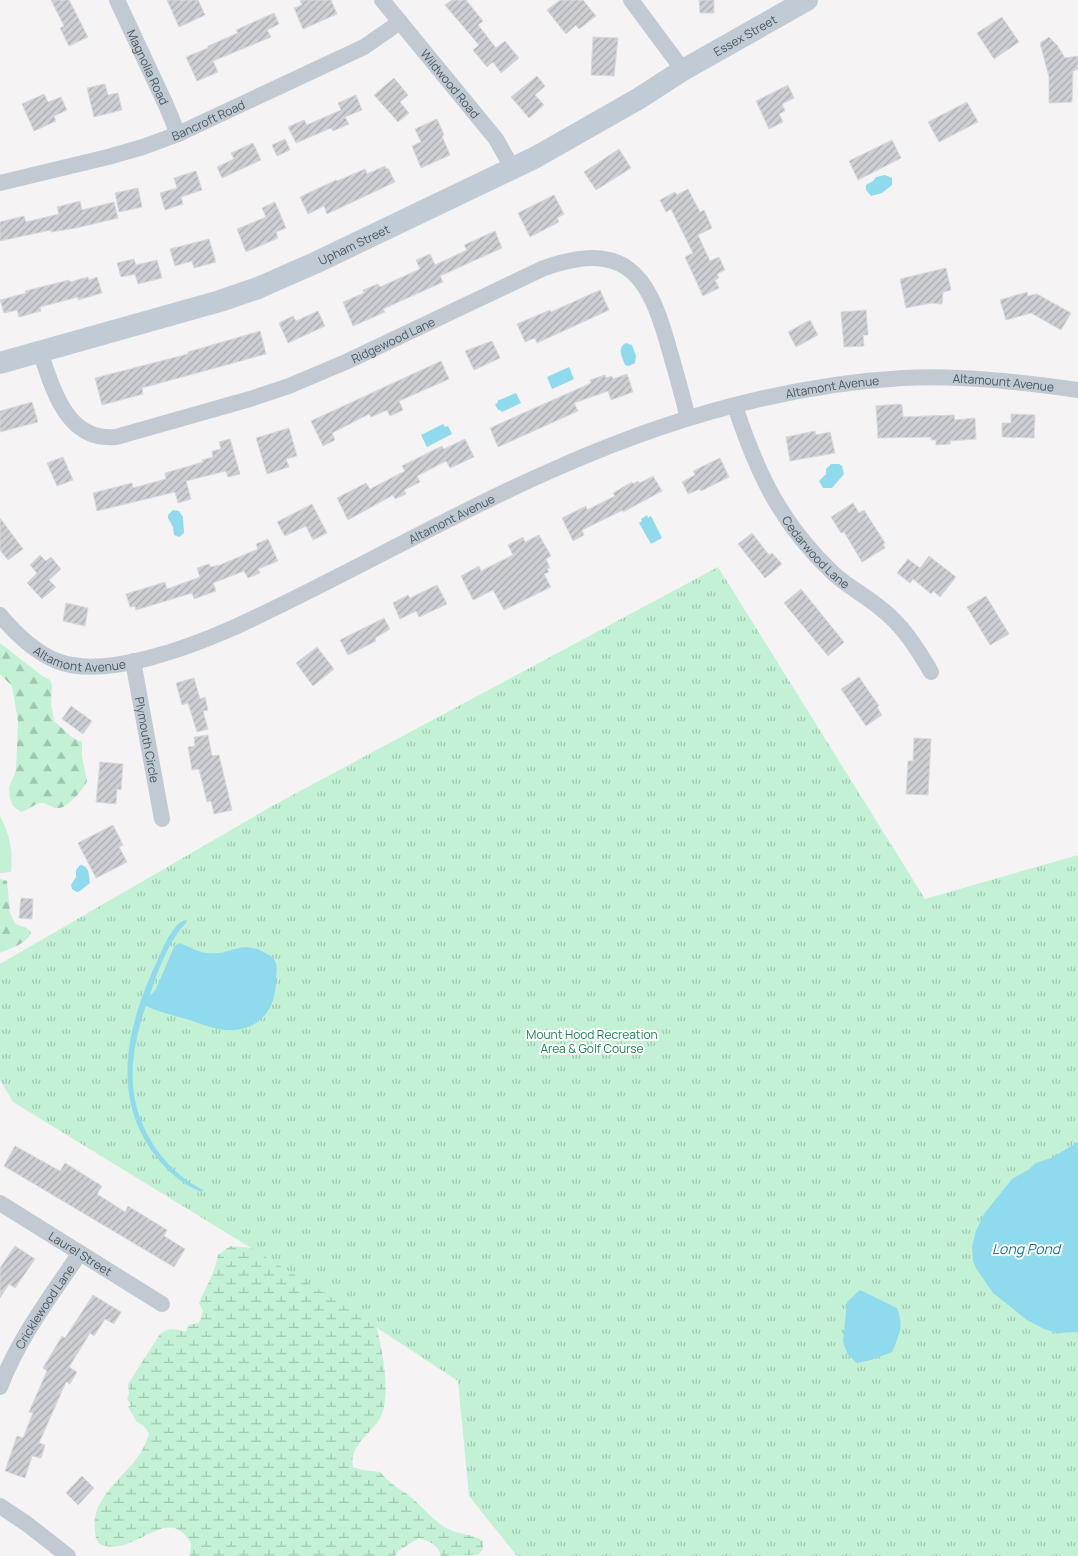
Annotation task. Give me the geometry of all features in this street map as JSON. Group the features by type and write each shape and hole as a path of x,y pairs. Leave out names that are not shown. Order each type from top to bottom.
{"main road":[{"name":"Essex Street","path":"683,70 807,0"},
{"name":"Upham Street","path":"0,363 169,316 249,291 315,263 513,169 559,145 630,104 683,70"}],"street":[{"name":"Magnolia Road","path":"117,0 178,134"},
{"name":"Wildwood Road","path":"382,0 496,139 513,169"},
{"path":"631,0 683,70"},
{"name":"Bancroft Road","path":"0,183 108,157 178,134 364,47 400,22"},
{"name":"Ridgewood Lane","path":"40,352 60,405 70,419 78,426 94,434 116,437 289,386 348,361 544,268 565,261 595,258 613,262 630,269 648,289 659,315 688,418"},
{"name":"Altamont Avenue","path":"0,615 24,639 56,661 85,667 133,661 188,646 222,633 557,468 626,440 688,418 736,406 829,387 903,378 927,378"},
{"name":"Altamount Avenue","path":"927,378 977,379 1040,384 1078,390"},
{"name":"Cedarwood Lane","path":"736,406 758,468 774,500 789,523 816,556 833,573 880,607 902,628 931,672"},
{"name":"Plymouth Circle","path":"133,661 162,819"},
{"name":"Laurel Street","path":"0,1203 162,1304"},
{"name":"Cricklewood Lane","path":"0,1387 31,1325 80,1254"},
{"path":"0,1506 68,1556"}],"green space":[{"name":"Mount Hood Recreation Area & Golf Course","path":"718,567 925,899 1078,855 1078,1556 517,1556 469,1496 458,1381 321,1291 13,1102 0,1080 0,964 274,805"},
{"path":"0,643 50,680 52,685 51,704 54,721 73,738 82,742 82,756 87,781 75,797 62,807 54,808 40,803 21,812 13,806 9,788 16,770 18,721 12,686 0,674"},
{"path":"0,816 10,843 12,857 11,872 0,873"},
{"path":"0,879 7,881 10,913 15,924 27,928 31,932 23,943 0,953"},
{"path":"230,1246 260,1249 375,1321 384,1368 386,1395 381,1416 354,1452 353,1467 380,1472 444,1527 483,1541 483,1549 478,1555 441,1556 436,1546 419,1538 398,1551 395,1556 190,1556 191,1543 182,1532 174,1528 158,1530 120,1546 110,1547 100,1544 95,1532 97,1509 109,1490 138,1457 149,1433 143,1425 137,1422 128,1407 131,1405 127,1399 129,1393 128,1384 160,1334 173,1329 186,1332 188,1325 199,1323 203,1311 199,1303 213,1273 218,1255"}],"water":[{"path":"885,175 892,178 892,185 882,193 871,196 866,190 866,185 876,177"},
{"path":"626,343 632,345 636,356 635,363 629,366 625,365 621,353 621,348"},
{"path":"569,367 574,379 552,389 547,377"},
{"path":"516,393 521,403 502,412 498,410 495,404 498,403 497,401"},
{"path":"443,424 445,427 448,426 452,434 427,447 421,435"},
{"path":"831,464 842,466 844,474 832,488 823,488 819,481 826,474 826,469"},
{"path":"173,510 179,511 183,517 184,533 179,537 174,535 173,527 168,518 168,515"},
{"path":"647,515 648,518 651,516 662,538 651,544 639,523"},
{"path":"80,865 86,867 90,883 77,892 72,889 71,885 76,877 76,870"},
{"path":"186,920 187,922 175,937 164,957 150,996 156,989 174,947 179,943 207,953 224,952 243,947 251,948 269,955 275,961 277,967 275,994 271,1005 266,1013 251,1026 230,1030 218,1029 146,1006 145,1008 133,1059 134,1092 137,1108 151,1141 162,1156 180,1175 203,1190 202,1192 176,1177 155,1155 140,1131 132,1107 128,1081 128,1056 132,1030 149,979 167,940 178,924"},
{"name":"Long Pond","path":"1078,1142 1078,1332 1057,1333 1027,1320 993,1293 976,1268 973,1261 972,1247 976,1231 984,1214 1012,1179 1036,1163 1051,1158"},
{"path":"860,1290 897,1308 901,1325 892,1352 857,1363 848,1355 843,1342 847,1302"}],"building":[{"path":"51,0 69,0 88,37 69,46 60,28 64,26"},
{"path":"167,0 198,0 205,15 179,27"},
{"path":"300,0 331,0 337,14 303,29 294,8 302,5"},
{"path":"452,0 466,0 483,21 478,25 496,48 505,41 519,58 501,73 493,62 487,67 473,50 479,45 445,5"},
{"path":"560,0 583,0 596,16 579,29 576,25 566,34 547,10"},
{"path":"699,0 714,0 714,13 700,13"},
{"path":"274,13 279,24 267,30 271,37 213,61 218,72 197,81 186,57 238,33 236,30"},
{"path":"1002,17 1019,42 994,59 977,33"},
{"path":"593,37 618,38 614,76 591,75"},
{"path":"1049,37 1057,45 1065,58 1078,56 1078,69 1073,71 1072,102 1049,103 1049,77 1040,43"},
{"path":"537,76 545,86 535,95 544,105 529,118 511,97"},
{"path":"394,78 408,95 400,102 409,113 398,122 374,95"},
{"path":"105,84 108,95 118,93 122,110 94,117 87,88"},
{"path":"788,85 794,98 782,104 785,111 779,114 783,122 769,129 756,101"},
{"path":"44,94 48,102 61,97 67,110 54,116 56,121 34,131 22,104"},
{"path":"356,95 362,110 345,117 349,124 333,131 331,128 296,143 288,127 304,120 307,125 341,110 338,103"},
{"path":"967,102 978,122 939,142 928,122"},
{"path":"437,119 450,155 421,168 412,146 421,142 415,129"},
{"path":"285,139 290,150 277,156 272,145"},
{"path":"892,140 901,158 858,180 849,161"},
{"path":"253,143 261,160 222,178 217,167 234,159 231,153"},
{"path":"619,149 631,168 596,190 584,172"},
{"path":"385,166 395,182 327,214 324,206 308,214 300,197 365,169 367,174"},
{"path":"196,171 202,190 181,197 183,204 165,210 160,193 177,188 174,178"},
{"path":"138,188 142,207 119,212 115,193"},
{"path":"688,189 700,212 704,210 712,228 698,235 710,261 719,257 725,270 717,274 719,278 715,280 719,288 703,296 685,257 693,253 671,209 666,212 660,200 675,192 677,195"},
{"path":"554,195 564,214 557,218 559,222 530,237 518,213"},
{"path":"80,201 82,210 114,202 118,218 76,228 51,232 51,230 0,241 0,222 24,216 26,222 59,214 57,207"},
{"path":"275,202 286,228 276,232 278,238 246,252 237,229 266,217 262,208"},
{"path":"495,231 502,248 440,276 443,282 383,309 385,312 353,326 343,302 364,293 363,290 378,284 380,287 420,269 416,260 430,254 435,265 467,250 464,245"},
{"path":"209,239 216,262 194,268 192,261 175,266 170,249"},
{"path":"134,259 136,265 157,260 162,278 138,284 135,274 121,277 117,263"},
{"path":"946,268 951,290 943,292 942,304 931,303 906,308 900,279"},
{"path":"88,277 89,280 97,277 102,293 78,300 78,297 40,307 41,311 19,317 17,310 4,313 0,300 26,293 25,291"},
{"path":"600,290 609,310 537,343 535,338 525,342 517,324 550,310 551,312"},
{"path":"1027,292 1028,296 1037,294 1071,313 1061,330 1031,313 1006,320 1000,300"},
{"path":"866,310 868,335 863,335 864,346 844,347 841,312"},
{"path":"318,311 325,326 288,343 279,323 293,316 296,321"},
{"path":"810,320 818,335 796,347 788,332"},
{"path":"260,331 266,354 142,388 143,394 102,405 95,378 188,354 188,352"},
{"path":"492,341 500,358 474,370 465,351"},
{"path":"441,361 449,379 399,401 403,410 390,416 387,410 371,417 369,414 332,433 335,440 323,446 311,421"},
{"path":"627,374 633,392 611,400 608,391 574,403 578,411 498,447 490,428 591,383 590,380 605,375 606,378 612,376 613,379"},
{"path":"32,402 38,422 0,432 0,411"},
{"path":"902,405 903,417 954,415 955,420 975,418 976,439 950,441 950,444 936,445 936,440 931,440 931,437 878,438 876,406"},
{"path":"1011,414 1035,415 1034,438 1002,437 1002,423 1011,423"},
{"path":"289,428 297,456 286,459 289,467 267,474 256,438"},
{"path":"815,431 816,435 830,432 835,453 790,461 786,437"},
{"path":"230,439 240,474 228,477 226,471 186,481 191,499 178,503 175,492 97,511 93,493 132,483 133,488 166,479 165,473 203,462 202,460 213,457 212,451 221,449 219,442"},
{"path":"465,439 474,457 450,468 446,461 417,476 420,482 404,490 406,494 395,499 393,495 348,520 337,498 366,483 370,489 405,471 402,466 442,446 444,449"},
{"path":"63,457 73,480 57,486 47,463"},
{"path":"720,458 729,477 701,491 700,489 688,494 682,482 695,475 693,471"},
{"path":"653,476 662,491 623,512 623,510 582,530 584,535 573,541 562,518 586,506 587,510 615,496 613,493 632,482 633,484 638,481 640,483"},
{"path":"853,503 859,513 864,510 885,543 883,544 885,548 862,562 844,532 841,533 831,517"},
{"path":"312,504 327,533 313,540 306,526 285,536 277,522"},
{"path":"0,518 23,549 8,560 0,550"},
{"path":"752,533 769,555 772,553 782,564 765,578 738,544"},
{"path":"539,535 551,556 546,559 550,568 547,569 549,572 544,574 551,587 504,610 493,590 473,600 461,576 479,566 481,571 513,555 508,545 523,537 525,542"},
{"path":"268,539 278,561 258,569 260,573 248,578 244,571 213,583 216,591 194,599 192,593 136,610 135,606 130,607 126,594 165,582 167,589 200,577 197,568 209,564 211,567 220,565 258,549 256,544"},
{"path":"40,555 46,561 51,557 61,569 49,580 56,587 42,599 27,583 37,573 30,565"},
{"path":"929,556 956,577 940,597 933,591 931,594 913,579 910,583 897,573 908,559 920,568"},
{"path":"437,585 447,604 419,617 416,611 400,619 393,603 408,595 410,598"},
{"path":"801,589 844,642 828,656 784,603"},
{"path":"986,596 1009,634 990,645 967,607"},
{"path":"66,603 88,608 85,626 63,621"},
{"path":"384,618 390,629 375,638 376,641 348,655 340,640"},
{"path":"317,647 334,669 313,686 296,663"},
{"path":"859,677 879,706 877,707 882,715 866,726 841,689"},
{"path":"194,678 200,699 205,697 208,710 203,711 208,729 197,732 188,703 182,705 176,683"},
{"path":"71,706 92,721 83,734 62,719"},
{"path":"208,735 212,756 219,755 232,810 214,814 211,801 207,802 199,769 192,770 188,747 195,746 194,737"},
{"path":"914,738 931,739 928,795 906,794 908,761 913,761"},
{"path":"100,762 123,764 121,790 117,789 116,804 96,802"},
{"path":"113,825 123,845 119,847 127,862 96,878 78,843"},
{"path":"21,898 33,899 32,919 19,918"},
{"path":"15,1146 60,1171 65,1163 102,1186 97,1194 125,1212 128,1206 167,1230 164,1236 185,1249 174,1267 4,1166"},
{"path":"15,1246 35,1259 15,1288 9,1284 0,1298 0,1268"},
{"path":"93,1295 121,1312 114,1324 105,1319 94,1336 90,1333 69,1367 77,1372 70,1384 66,1382 39,1443 45,1445 41,1458 32,1456 25,1478 5,1471 17,1436 23,1438 33,1413 29,1412 47,1371 43,1368 62,1336 65,1338"},
{"path":"82,1476 94,1488 78,1505 66,1493"}]}
